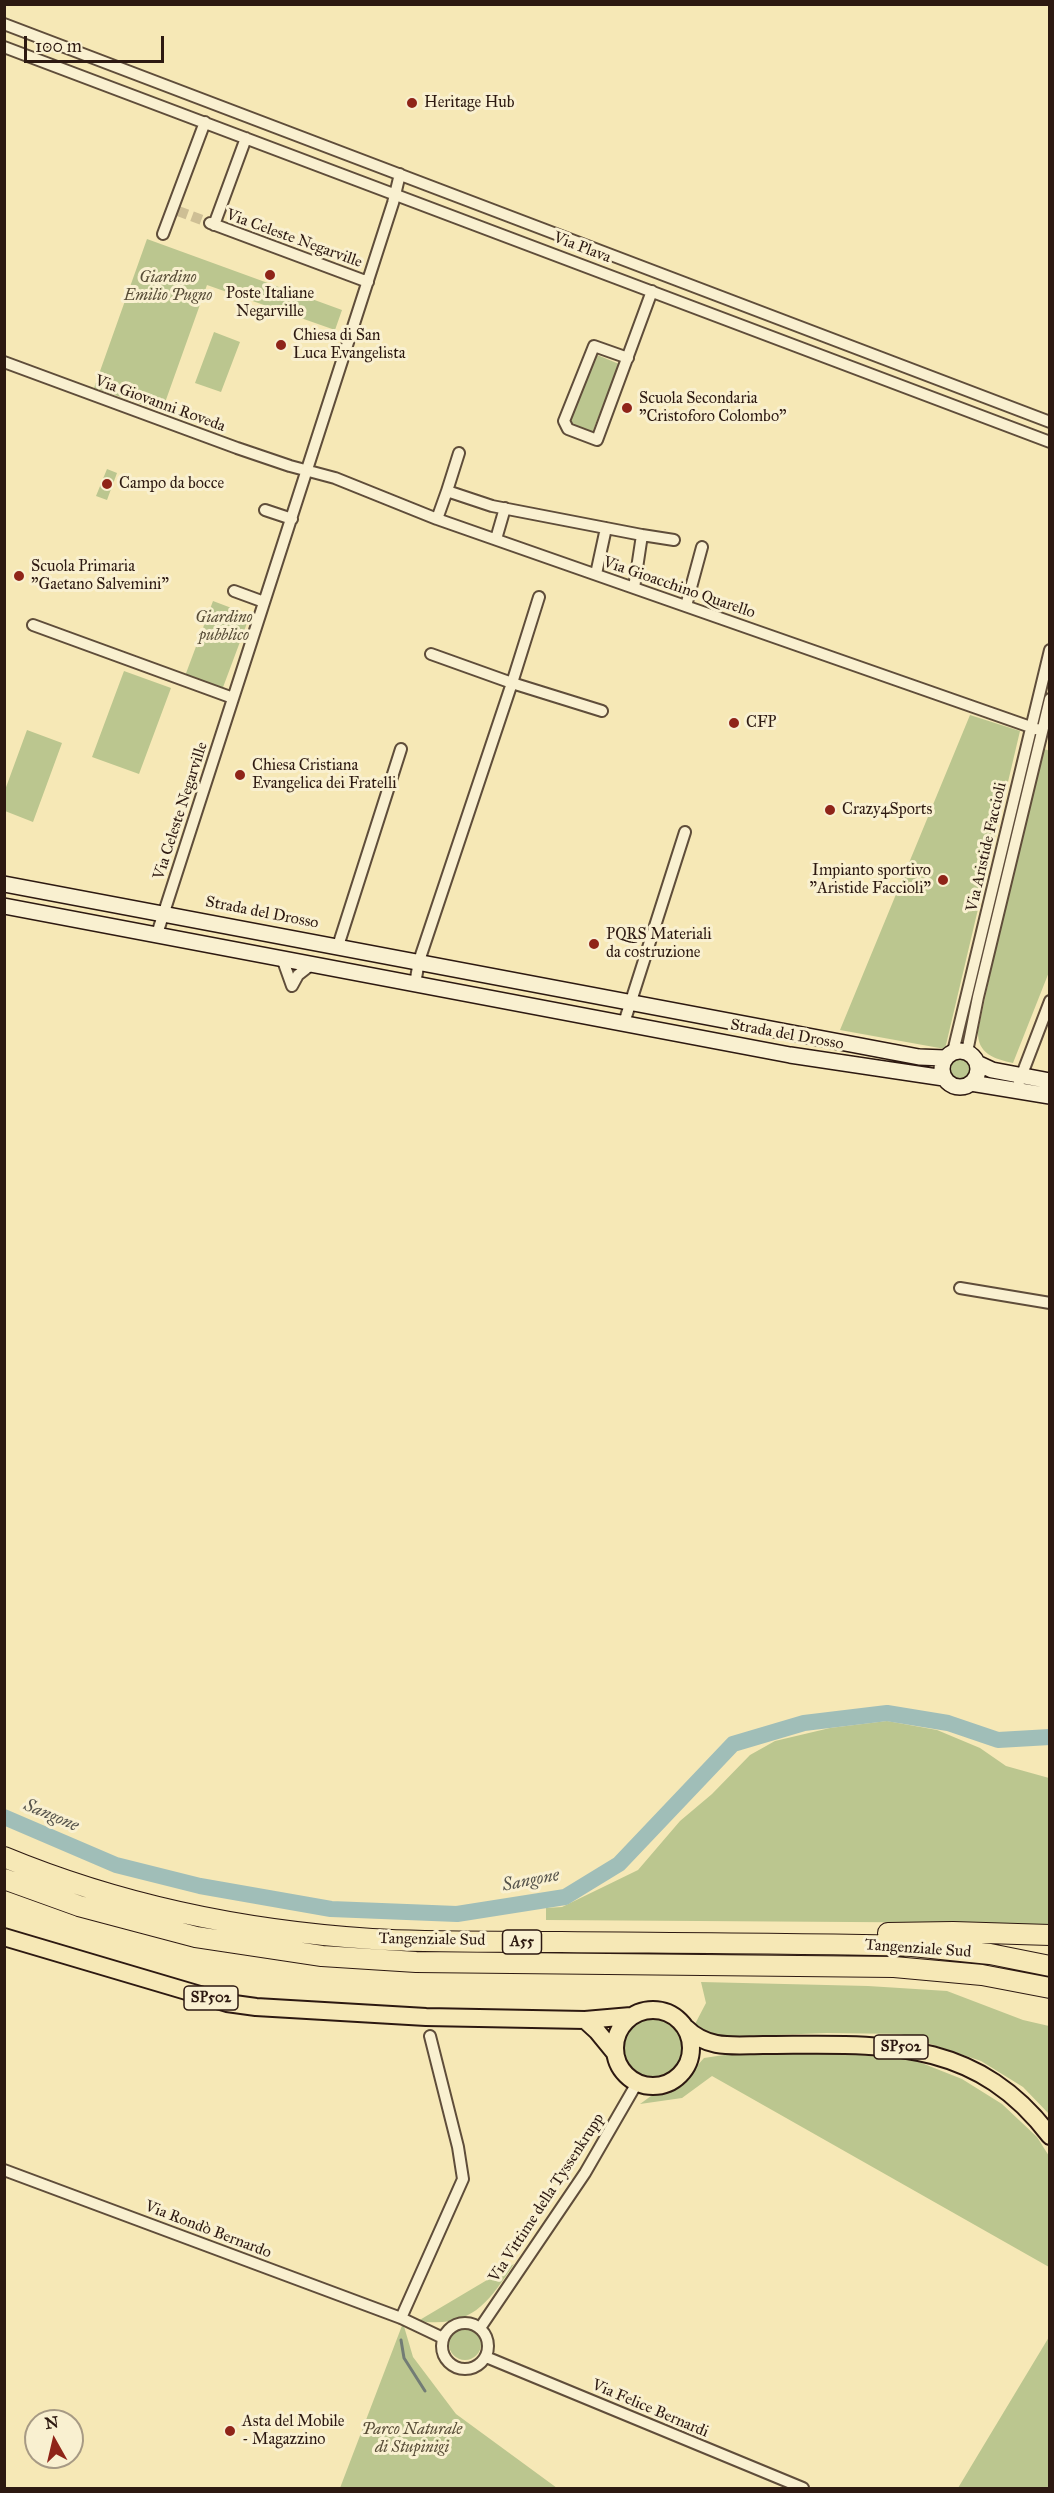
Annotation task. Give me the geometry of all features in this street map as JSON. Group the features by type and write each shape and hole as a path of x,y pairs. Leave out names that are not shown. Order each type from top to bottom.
{"highway":[{"name":"Tangenziale Sud","path":"4,1857 71,1881 192,1914 235,1923 329,1936 420,1940 912,1946 990,1954 1050,1966"},
{"name":"Tangenziale Sud","path":"4,1879 79,1906 196,1937 322,1956 416,1962 894,1967 972,1974 1050,1988"},
{"path":"736,1944 825,1934 941,1932 1050,1935"}],"main road":[{"name":"SP502","path":"4,1937 244,2006 426,2017 585,2020 631,2016 642,2010 654,2009 666,2011 676,2017 696,2038 723,2045 870,2045 920,2051 958,2063 994,2083 1024,2107 1050,2136"},
{"path":"615,2054 617,2032 631,2016"},
{"path":"585,2020 615,2054 622,2071 637,2083"},
{"path":"686,2028 692,2046 688,2064"},
{"name":"SP502","path":"637,2083 649,2086 661,2085 677,2077 703,2052 723,2045"}],"street":[{"name":"Via Plava","path":"4,24 1050,422"},
{"name":"Via Plava","path":"4,47 1050,442"},
{"path":"143,99 150,79"},
{"path":"162,106 169,87"},
{"path":"163,234 176,210 205,122"},
{"name":"Via Celeste Negarville","path":"246,138 212,224 368,282"},
{"path":"379,188 386,169"},
{"name":"Via Celeste Negarville","path":"158,934 368,282 396,194 400,174"},
{"path":"628,358 594,346 564,421 568,429 597,440 628,358 652,291"},
{"path":"773,337 780,319"},
{"path":"791,344 798,326"},
{"name":"Via Giovanni Roveda","path":"4,362 237,448 307,470"},
{"path":"437,519 459,453"},
{"name":"Via Gioacchino Quarello","path":"307,470 335,478 437,519 1042,731"},
{"path":"447,491 505,508 674,540"},
{"path":"496,539 505,508"},
{"path":"265,510 292,519"},
{"path":"596,574 606,528"},
{"path":"634,588 642,535"},
{"path":"686,606 702,547"},
{"path":"234,591 264,602"},
{"path":"415,984 419,962 513,683 539,597"},
{"path":"33,625 233,698"},
{"name":"Via Aristide Faccioli","path":"961,1056 1030,728 1050,650"},
{"path":"431,654 602,711"},
{"name":"Via Aristide Faccioli","path":"961,1056 982,981 1050,699"},
{"path":"338,946 401,749"},
{"path":"624,1023 629,1001 685,832"},
{"name":"Strada del Drosso","path":"944,1078 790,1055 8,906 10,885 919,1057 961,1056 984,1068 1050,1081"},
{"path":"94,922 98,901"},
{"path":"282,958 292,986 298,975 312,964"},
{"path":"1014,1090 1050,1001"},
{"path":"711,1040 716,1018"},
{"path":"971,1083 978,1072 961,1056 941,1068 944,1078 956,1087 971,1083 1050,1096"},
{"path":"960,1288 1050,1303"},
{"path":"401,2318 463,2179 458,2147 430,2036"},
{"name":"Via Vittime della Tyssenkrupp","path":"480,2328 585,2173 637,2083"},
{"name":"Via Rondò Bernardo","path":"4,2170 401,2318 443,2338"},
{"path":"459,2324 470,2324 480,2328 488,2342 486,2357 478,2366 469,2369 453,2367 443,2355 443,2338 450,2328 459,2324"},
{"name":"Via Felice Bernardi","path":"486,2357 803,2488"}],"green space":[{"name":"Giardino Emilio Pugno","path":"147,239 342,310 335,330 207,285 162,411 94,388"},
{"path":"214,332 240,342 221,392 195,383"},
{"path":"595,354 619,364 592,433 568,423"},
{"name":"Campo da bocce","path":"107,469 117,473 107,500 96,496"},
{"name":"Giardino pubblico","path":"213,601 250,615 222,690 185,676"},
{"path":"124,671 171,688 139,774 92,757"},
{"name":"Impianto sportivo \"Aristide Faccioli\"","path":"970,715 1020,731 945,1049 840,1030"},
{"path":"27,730 62,743 33,822 5,811 5,790"},
{"path":"1044,749 1050,751 1049,972 1013,1063 988,1054 978,1039 978,1031 1002,919"},
{"path":"961,1057 969,1060 972,1068 969,1076 961,1079 953,1076 950,1068 953,1060"},
{"path":"887,1721 937,1730 980,1748 1006,1766 1049,1778 1049,1926 1003,1923 546,1920 546,1908 562,1907 638,1870 680,1821 712,1794 750,1755 775,1741 830,1728"},
{"path":"701,1982 868,1986 947,1991 1023,2020 1049,2026 1049,2114 1023,2087 981,2061 901,2034 827,2033 722,2037 694,2026 706,2003"},
{"path":"652,2016 664,2018 675,2025 682,2036 684,2048 682,2060 675,2071 664,2078 652,2080 640,2078 629,2071 622,2060 620,2048 622,2036 629,2025 640,2018"},
{"path":"785,2053 849,2054 914,2060 962,2079 1002,2104 1037,2137 1049,2156 1049,2267 712,2076 682,2098 640,2104 651,2096 678,2087 704,2058"},
{"path":"514,2264 486,2301 465,2317 452,2321 418,2321"},
{"name":"Parco Naturale di Stupinigi","path":"403,2323 413,2357 456,2414 557,2488 340,2488"},
{"path":"465,2328 477,2332 481,2344 477,2356 465,2360 453,2356 449,2344 453,2332"},
{"path":"1049,2337 1049,2488 958,2488"}],"waterway":[{"name":"Sangone","path":"4,1817 116,1865 200,1886 331,1909 457,1914 565,1897 619,1864 733,1744 804,1723 887,1713 948,1723 998,1740 1050,1737"},
{"path":"401,2340 404,2358 425,2391"}],"tunnel":[{"path":"178,211 210,223"}],"place":[{"name":"Heritage Hub","path":"412,103"},
{"name":"Poste Italiane Negarville","path":"270,275"},
{"name":"Chiesa di San Luca Evangelista","path":"281,345"},
{"name":"Scuola Secondaria \"Cristoforo Colombo\"","path":"627,408"},
{"name":"Campo da bocce","path":"107,484"},
{"name":"Scuola Primaria \"Gaetano Salvemini\"","path":"19,576"},
{"name":"CFP","path":"734,723"},
{"name":"Chiesa Cristiana Evangelica dei Fratelli","path":"240,775"},
{"name":"Crazy4Sports","path":"830,810"},
{"name":"Impianto sportivo \"Aristide Faccioli\"","path":"943,880"},
{"name":"PQRS Materiali da costruzione","path":"594,944"},
{"name":"Asta del Mobile - Magazzino","path":"230,2431"}]}
